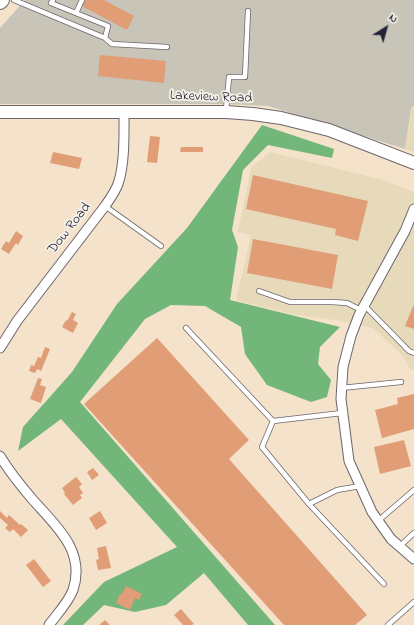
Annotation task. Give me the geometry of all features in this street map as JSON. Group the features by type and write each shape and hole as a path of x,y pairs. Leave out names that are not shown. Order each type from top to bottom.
{"main road":[{"name":"Lakeview Road","path":"0,112 226,112 253,114 281,118 329,130 414,162"}],"street":[{"name":"Dow Road","path":"0,348 18,321 105,206 118,184 124,143 124,112"},
{"path":"414,209 406,231 363,308 351,336 343,367 341,388 342,412 349,461 372,512 390,539 414,559"},
{"path":"0,456 8,469 65,537 74,556 76,568 73,589 68,599 49,625"}],"lane":[{"path":"14,0 105,38 112,44 166,47"},
{"path":"53,0 51,3 108,26 105,38"},
{"path":"76,13 82,0"},
{"path":"226,112 229,78 245,77 248,11"},
{"path":"105,206 161,246"},
{"path":"259,291 290,302 332,302 363,308 409,351 414,353"},
{"path":"186,328 273,421"},
{"path":"341,388 401,382"},
{"path":"273,421 342,412"},
{"path":"273,421 262,447 309,504 384,584"},
{"path":"309,504 337,490 360,486"},
{"path":"378,521 414,490"},
{"path":"399,547 414,533"},
{"path":"388,625 414,602"}],"shaded area":[{"path":"25,0 414,0 414,106 411,108 405,149 268,106 225,104 0,104 0,28"},
{"path":"414,106 414,152 405,149 411,108"},
{"path":"270,152 383,180 414,192 414,371 410,369 403,356 373,328 335,320 291,314 236,300 251,235 238,232 251,168"}],"green space":[{"path":"262,125 334,149 332,158 268,145 243,170 232,230 238,247 230,300 340,327 320,347 318,364 331,380 327,397 311,402 267,385 245,354 241,327 205,306 171,305 145,319 80,402 275,625 248,625 204,573 166,605 135,612 104,605 83,625 63,625 104,582 177,547 61,419 18,451 23,427 72,372 117,304 187,228"}],"building":[{"path":"83,0 104,0 134,16 127,30 80,5"},
{"path":"100,55 166,61 164,83 98,76"},
{"path":"150,136 160,137 157,163 147,162"},
{"path":"181,147 203,147 203,152 180,152"},
{"path":"53,152 82,158 79,169 50,163"},
{"path":"253,175 368,201 358,241 335,235 336,229 246,209"},
{"path":"16,231 23,236 18,245 16,243 9,254 1,249 6,241 9,243"},
{"path":"253,239 338,255 332,289 247,273"},
{"path":"414,304 414,329 405,326"},
{"path":"72,312 76,314 73,320 78,323 73,333 62,327"},
{"path":"157,338 249,440 229,459 367,615 355,625 284,625 84,404"},
{"path":"45,347 50,349 41,371 37,369 35,373 29,371 31,365 34,366 38,357 41,358"},
{"path":"38,378 42,379 40,385 46,387 41,403 30,399"},
{"path":"414,394 414,429 382,438 375,410 398,404 397,398"},
{"path":"404,440 411,466 380,474 374,447"},
{"path":"93,468 99,475 92,480 87,472"},
{"path":"76,477 82,484 79,487 83,493 80,495 82,498 73,505 64,494 65,493 62,488"},
{"path":"0,511 7,518 9,515 28,530 21,537 13,529 10,532 5,528 8,525 0,518"},
{"path":"100,511 107,523 96,530 89,518"},
{"path":"106,546 111,568 98,570 96,560 99,559 97,548"},
{"path":"34,559 51,581 43,587 26,565"},
{"path":"126,586 142,594 139,600 135,598 130,610 116,603"},
{"path":"181,609 194,624 183,625 174,615"},
{"path":"105,620 110,625 99,625"}]}
